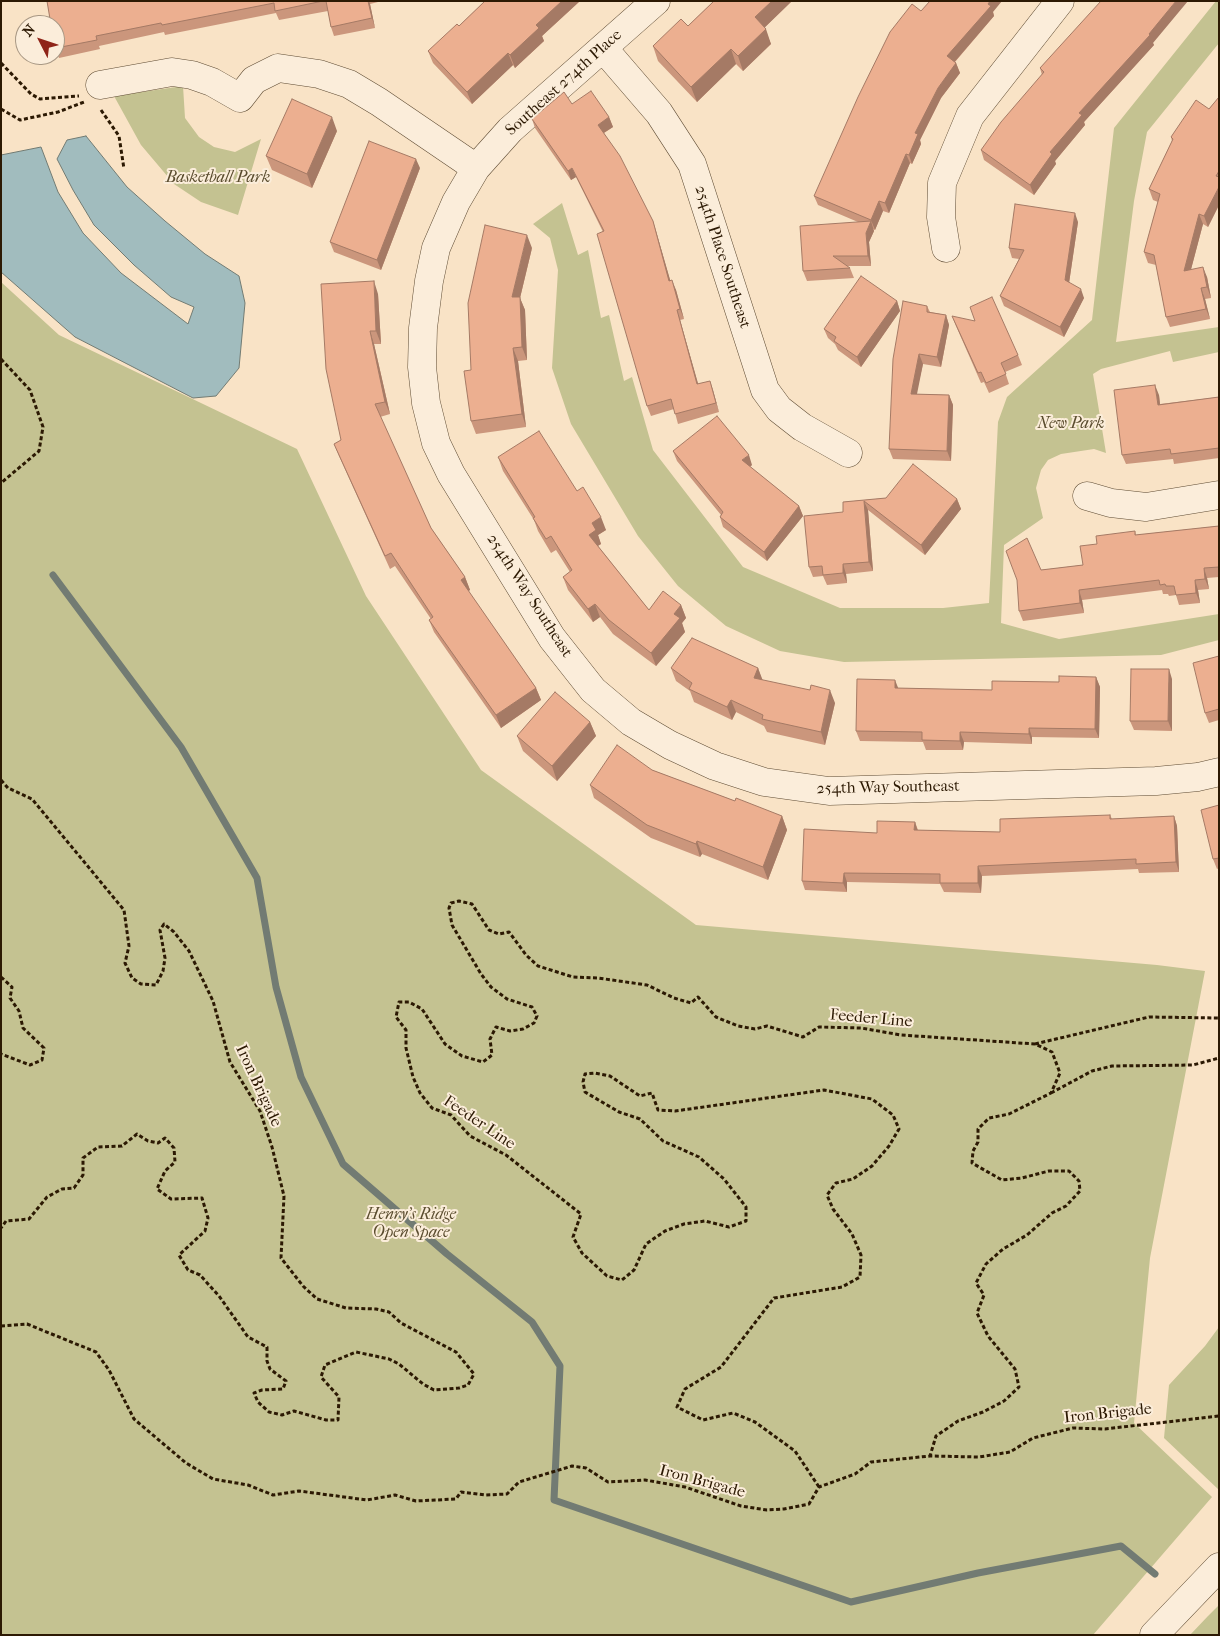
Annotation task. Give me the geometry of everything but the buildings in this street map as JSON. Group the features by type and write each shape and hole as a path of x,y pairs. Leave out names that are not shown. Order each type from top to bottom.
{"street":[{"name":"Southeast 274th Place","path":"476,168 510,130 656,1"},
{"path":"946,248 941,217 942,183 970,116 1060,1"},
{"name":"254th Place Southeast","path":"603,48 660,113 692,164 765,390 779,409 802,427 848,453"},
{"path":"97,92 172,72 192,75 212,82 240,98 254,80 278,68 319,74 350,84 380,102 434,141 476,168"},
{"name":"254th Way Southeast","path":"476,168 456,202 436,248 429,281 423,328 422,367 426,403 436,443 451,474 552,638 593,690 624,715 670,745 715,766 764,782 829,791 1156,781 1198,777 1219,772"},
{"path":"1087,496 1111,503 1146,507 1219,495"},
{"path":"1154,1635 1219,1567"}],"path":[{"path":"1,63 31,94 40,99 86,95 97,92"},
{"path":"1,109 20,120 58,112 97,92"},
{"path":"97,92 119,136 124,169"},
{"path":"1,359 30,390 43,427 39,451 1,483"},
{"name":"Iron Brigade","path":"1,780 8,788 32,799 124,910 128,946 125,963 132,978 141,984 156,985 163,971 165,958 160,930 164,924 174,932 189,951 213,1001 230,1062 260,1111 272,1147 284,1196 280,1258 317,1299 346,1308 376,1309 389,1312 402,1323 456,1352 474,1374 468,1385 459,1388 434,1390 422,1384 399,1364 389,1359 356,1352 325,1365 321,1376 339,1398 338,1420 326,1420 294,1411 282,1415 269,1412 258,1402 254,1394 262,1390 283,1389 286,1380 270,1369 267,1362 268,1347 248,1336 219,1296 200,1275 188,1270 179,1255 205,1231 208,1218 202,1198 171,1198 156,1189 165,1171 175,1162 174,1148 165,1138 158,1143 148,1141 137,1134 122,1146 98,1147 83,1158 84,1175 74,1188 62,1189 47,1197 29,1219 6,1221 1,1228"},
{"name":"Feeder Line","path":"819,1487 795,1451 755,1422 733,1413 703,1420 677,1407 685,1389 721,1366 774,1298 842,1287 860,1277 861,1255 852,1234 833,1209 827,1196 836,1183 853,1180 872,1166 889,1146 899,1129 893,1116 872,1099 824,1090 675,1111 658,1110 652,1093 640,1096 610,1076 595,1073 585,1074 583,1082 586,1092 619,1112 640,1119 663,1141 699,1157 724,1178 746,1207 746,1221 729,1227 705,1221 684,1224 664,1231 646,1244 634,1270 622,1280 607,1276 582,1254 573,1237 580,1222 581,1214 506,1155 470,1136 451,1115 432,1108 420,1093 413,1078 406,1048 406,1030 396,1017 399,1002 409,1002 422,1009 445,1044 462,1056 483,1062 492,1055 490,1039 496,1027 510,1031 534,1024 537,1016 532,1008 507,999 491,987 481,974 452,925 449,908 451,902 459,901 472,904 490,930 499,934 509,932 526,955 538,966 573,977 598,978 647,985 674,998 691,1003 698,998 716,1017 738,1026 755,1029 767,1026 803,1037 819,1027 861,1028 901,1034 1035,1044 1052,1052 1058,1063 1060,1073 1051,1093"},
{"path":"1,977 12,987 10,998 19,1011 23,1028 44,1048 42,1060 30,1064 1,1054"},
{"path":"1035,1044 1149,1017 1219,1018"},
{"path":"930,1456 936,1436 958,1421 983,1412 1004,1401 1019,1387 1015,1369 988,1336 977,1313 984,1296 976,1283 986,1264 1003,1249 1027,1235 1052,1213 1066,1206 1080,1192 1078,1181 1069,1171 1049,1171 1022,1178 1002,1180 972,1163 973,1151 978,1142 978,1128 990,1118 1008,1114 1092,1071 1112,1066 1193,1065 1219,1058"},
{"name":"Iron Brigade","path":"1,1326 27,1324 96,1352 109,1370 134,1419 186,1463 213,1479 248,1484 273,1495 299,1491 367,1500 395,1495 416,1501 456,1499 461,1492 486,1495 507,1494 519,1482 572,1466 586,1468 608,1482 645,1480 684,1486 741,1506 767,1510 809,1504 819,1487 856,1474 871,1462 930,1456 979,1457 1010,1452 1033,1438 1073,1428 1105,1429 1219,1416"}],"green space":[{"name":"New Park","path":"1216,1 1219,1 1219,43 1147,132 1134,201 1116,342 1219,327 1219,352 1173,362 1170,351 1101,369 1093,374 1106,453 1094,449 1061,454 1048,460 1041,470 1036,488 1043,518 1004,545 1001,623 1059,639 1219,614 1219,640 1161,655 844,662 780,651 726,626 678,586 638,536 571,424 552,368 558,270 550,238 533,224 562,203 578,255 588,250 601,318 609,315 624,381 632,377 653,450 743,567 840,608 943,608 989,603 998,422 1007,397 1092,320 1114,128"},
{"name":"Basketball Park","path":"183,86 185,118 199,137 214,147 235,152 261,139 238,215 201,202 174,184 141,145 114,96"},
{"name":"Henry's Ridge Open Space","path":"1,282 59,335 297,449 366,596 481,770 696,925 1157,965 1205,971 1150,1258 1134,1423 1212,1497 1093,1635 1,1635"},
{"path":"1219,1327 1219,1490 1164,1438 1169,1385 1205,1346"},
{"path":"1219,1605 1219,1635 1190,1635 1208,1616"}],"water":[{"path":"86,136 127,187 205,254 239,276 245,303 239,368 216,396 193,398 75,337 1,272 1,155 41,147 58,192 83,233 121,273 188,324 194,307 171,297 134,265 94,225 73,190 57,159 67,140"}],"waterway":[{"path":"53,575 181,747 257,878 276,987 301,1077 343,1164 447,1254 532,1322 560,1366 554,1500 851,1602 978,1573 1121,1546 1155,1574"}]}
